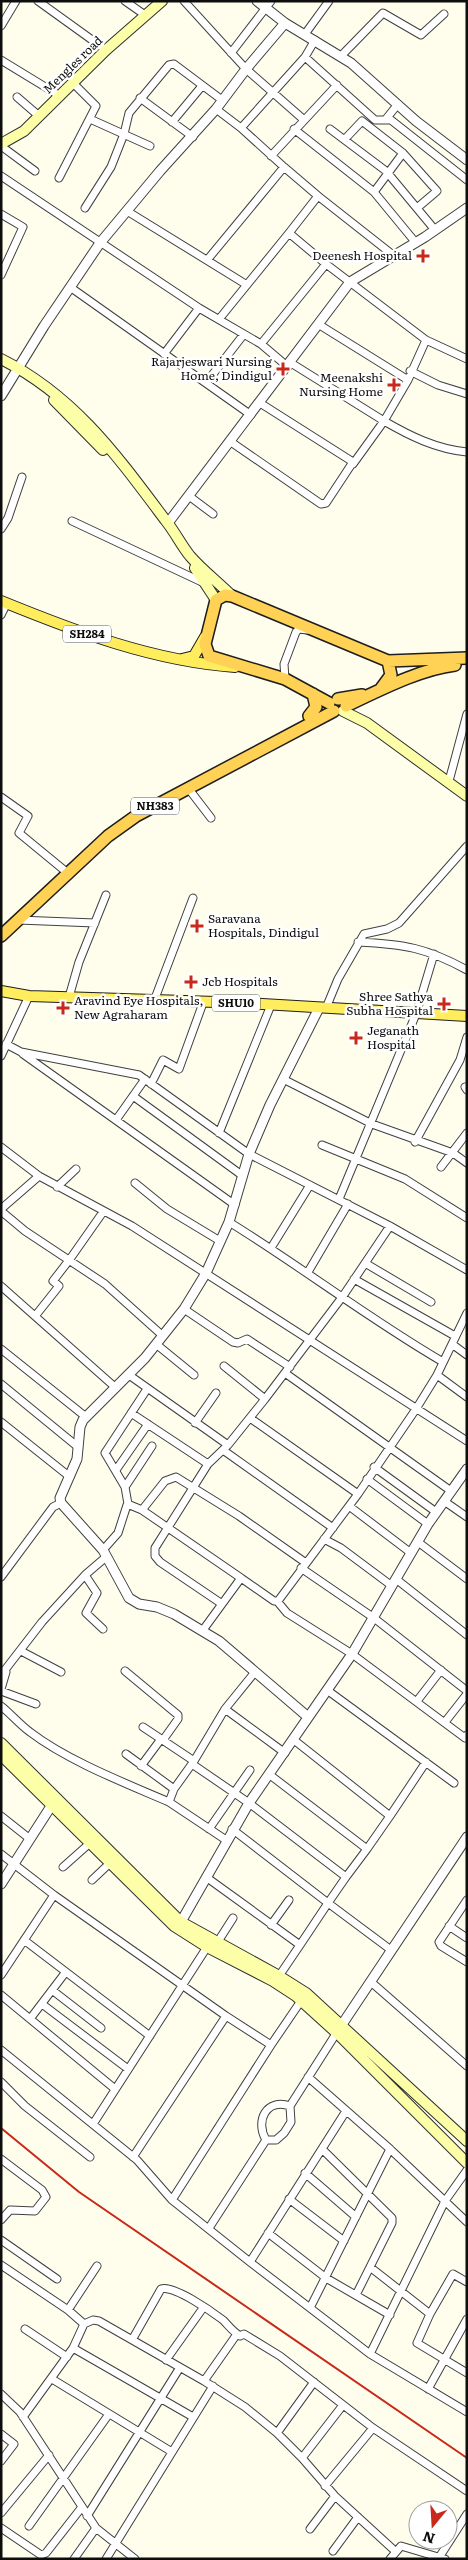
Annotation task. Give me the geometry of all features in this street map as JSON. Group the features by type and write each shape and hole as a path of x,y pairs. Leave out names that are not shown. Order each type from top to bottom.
{"highway":[{"path":"467,658 388,661 232,596 225,595 216,600 206,636 205,651 209,656 241,668 285,679 336,706 439,668 467,664"},
{"path":"376,692 391,675 388,661"},
{"path":"309,716 316,707 313,694"},
{"name":"NH383","path":"1,924 64,870 103,833 135,810 309,716 336,706"},
{"name":"NH383","path":"1,936 122,826 336,706"}],"main road":[{"name":"Mengles road","path":"1,145 16,137 106,50 162,1"},
{"path":"1,359 71,406 93,428 207,584 216,600"},
{"path":"117,462 168,524 190,555 232,596"},
{"name":"SH284","path":"4,602 122,646 200,664 241,668"},
{"path":"176,659 189,659 194,656 206,636"},
{"path":"336,706 367,723 449,781 467,796"},
{"name":"SHU10","path":"2,992 29,996 271,1005 467,1016"},
{"path":"1,1743 90,1843 179,1925 273,1981 304,1997"},
{"path":"1,1755 55,1802 179,1925"},
{"path":"212,1944 279,1976 304,1997 467,2163"},
{"path":"338,2030 467,2141"}],"street":[{"path":"1,26 16,1"},
{"path":"38,1 106,50"},
{"path":"125,1 145,16"},
{"path":"184,1 246,69 303,119"},
{"path":"257,1 268,4 285,23 341,56 366,74 398,104 467,160"},
{"path":"305,34 329,1"},
{"path":"231,53 268,4"},
{"path":"341,56 383,13 421,35 444,14"},
{"path":"1,396 16,368 100,244 160,171 193,137 285,23"},
{"path":"241,128 305,57 315,40"},
{"path":"305,57 376,120 391,120 467,180"},
{"path":"1,60 60,96"},
{"path":"85,208 111,167 124,134 128,113 171,64 222,100"},
{"path":"59,178 90,119 96,103 73,83"},
{"path":"271,156 303,119 338,85"},
{"path":"172,122 202,86"},
{"path":"17,97 39,116"},
{"path":"140,98 193,137"},
{"path":"386,119 398,104"},
{"path":"216,109 241,128 318,196 393,255"},
{"path":"90,119 150,146"},
{"path":"345,140 362,120 403,153 437,192 418,208"},
{"path":"330,128 388,173 435,230"},
{"path":"294,129 374,192 416,243"},
{"path":"1,145 35,170"},
{"path":"374,192 403,153"},
{"path":"208,259 284,167"},
{"path":"1,176 100,244 199,308 220,318 262,344 289,365 414,438 452,451 467,452"},
{"path":"220,318 318,196"},
{"path":"168,524 350,282 416,243 467,208"},
{"path":"127,211 208,259 247,285"},
{"path":"1,214 23,227 1,275"},
{"path":"289,234 426,340 467,359"},
{"path":"262,344 326,264"},
{"path":"70,286 251,415"},
{"path":"164,354 199,308"},
{"path":"318,324 408,380"},
{"path":"206,383 244,334"},
{"path":"231,442 323,505 384,421 408,380 410,371 426,340"},
{"path":"410,371 438,384 467,394"},
{"path":"260,403 353,464"},
{"path":"1,528 8,518 22,477"},
{"path":"189,496 213,514"},
{"path":"72,521 207,584"},
{"path":"1,615 4,602"},
{"path":"285,679 284,664 299,628 338,640"},
{"path":"449,781 467,714"},
{"path":"449,781 455,769 467,731"},
{"path":"188,788 211,818"},
{"path":"1,797 28,816 20,833 64,870"},
{"path":"308,1717 203,1630 157,1607 134,1602 125,1592 104,1554 61,1503 61,1493 77,1459 80,1427 86,1416 129,1375 163,1336 184,1309 206,1273 229,1222 249,1154 283,1079 358,942 368,933 387,930 399,923 467,846"},
{"path":"69,997 79,962 106,895"},
{"path":"154,1001 194,898"},
{"path":"18,920 96,923"},
{"path":"358,942 397,944 417,948 467,970"},
{"path":"339,1199 358,1159 416,1014 434,954"},
{"path":"1,1056 29,996"},
{"path":"151,1084 163,1060 179,1069 202,1003"},
{"path":"219,1133 271,1005"},
{"path":"415,1142 460,1060 467,1038"},
{"path":"6,1044 21,1052 235,1205"},
{"path":"21,1052 131,1072 145,1079 249,1154 390,1226 467,1270"},
{"path":"116,1120 145,1079"},
{"path":"283,1079 372,1124 415,1142 453,1153 467,1163"},
{"path":"133,1096 244,1176"},
{"path":"441,1167 466,1135"},
{"path":"322,1145 405,1179 467,1218"},
{"path":"1,1147 39,1176 132,1226 467,1441"},
{"path":"57,1187 76,1169"},
{"path":"39,1176 1,1210 25,1231 70,1259 105,1284 163,1336"},
{"path":"135,1183 167,1209 220,1241"},
{"path":"271,1248 310,1185"},
{"path":"308,1272 348,1204"},
{"path":"36,1315 59,1286 53,1280 103,1212"},
{"path":"229,1222 308,1272 394,1334 443,1362"},
{"path":"222,1604 165,1566 155,1556 155,1548 208,1464 225,1448 288,1370 343,1296 390,1226"},
{"path":"365,1263 431,1302"},
{"path":"354,1279 456,1336"},
{"path":"1,1286 36,1315 116,1388"},
{"path":"184,1309 233,1342 238,1343 247,1339 389,1448 451,1491"},
{"path":"277,1601 358,1494 416,1409 437,1375 467,1313"},
{"path":"156,1344 194,1375"},
{"path":"452,1344 467,1355"},
{"path":"1,1349 86,1416"},
{"path":"224,1366 265,1399"},
{"path":"129,1375 332,1528"},
{"path":"437,1375 467,1397"},
{"path":"1,1384 78,1447"},
{"path":"36,1704 1,1690 4,1673 42,1622 104,1554 118,1533 128,1504 125,1487 105,1453 147,1389"},
{"path":"195,1423 216,1393"},
{"path":"131,1413 208,1464"},
{"path":"250,1418 358,1494"},
{"path":"1,1422 70,1477"},
{"path":"116,1470 148,1424"},
{"path":"125,1487 152,1446"},
{"path":"374,1468 436,1512"},
{"path":"179,1925 232,1829 352,1654 428,1524 467,1469"},
{"path":"142,1510 165,1481 176,1477 194,1487 374,1618 441,1670 467,1693 445,1722"},
{"path":"367,1479 428,1524"},
{"path":"444,1501 467,1517"},
{"path":"1,1577 53,1507 61,1503"},
{"path":"128,1504 142,1510 169,1527 277,1601 287,1613 352,1654 465,1738 467,1735"},
{"path":"349,1506 411,1553"},
{"path":"324,1539 394,1582 467,1635"},
{"path":"418,1542 467,1579"},
{"path":"85,1575 97,1593 86,1614 103,1629"},
{"path":"203,1630 241,1578"},
{"path":"21,1651 61,1672"},
{"path":"417,1701 441,1670"},
{"path":"125,1671 178,1715 178,1719 141,1766"},
{"path":"169,1802 174,1789 193,1762 225,1709 255,1672"},
{"path":"327,1690 454,1783"},
{"path":"1,1706 31,1734 121,1782 169,1802 226,1840"},
{"path":"225,1709 285,1753"},
{"path":"143,1727 249,1803 346,1877"},
{"path":"294,1740 390,1816"},
{"path":"126,1754 174,1789"},
{"path":"279,1976 328,1902 367,1849 426,1762"},
{"path":"209,1829 250,1770"},
{"path":"270,1775 367,1849"},
{"path":"1,1884 55,1802"},
{"path":"1,1816 30,1839"},
{"path":"232,1829 391,1950"},
{"path":"266,2140 276,2140 284,2133 291,2122 290,2106 338,2030 467,1837"},
{"path":"63,1867 90,1843"},
{"path":"1,1854 54,1895 182,1986 271,2045"},
{"path":"92,1880 110,1863"},
{"path":"206,1877 300,1945"},
{"path":"1,1976 54,1895"},
{"path":"271,1925 289,1900"},
{"path":"467,1900 449,1926 440,1944 467,1962"},
{"path":"92,2124 182,1986 233,1918"},
{"path":"449,1926 467,1938"},
{"path":"24,1940 64,1973 150,2036"},
{"path":"30,2019 64,1973"},
{"path":"371,1982 467,2066"},
{"path":"52,1990 101,2028"},
{"path":"1,1995 115,2089"},
{"path":"172,2200 304,1997"},
{"path":"42,2004 128,2069"},
{"path":"133,2157 226,2016"},
{"path":"1,2050 133,2157 172,2200 250,2262 370,2354 467,2412"},
{"path":"308,2077 390,2149 467,2222"},
{"path":"1,2082 25,2106 90,2157"},
{"path":"266,2140 261,2132 261,2124 271,2105 280,2103 290,2106"},
{"path":"250,2262 346,2111"},
{"path":"209,2228 266,2140"},
{"path":"322,2149 392,2218 356,2295"},
{"path":"310,2308 390,2149"},
{"path":"1,2159 42,2190 46,2196 45,2202 35,2211 10,2210 1,2220"},
{"path":"370,2354 445,2201 467,2170"},
{"path":"305,2173 356,2217"},
{"path":"289,2199 344,2241"},
{"path":"268,2232 326,2278 390,2314"},
{"path":"1,2240 57,2279"},
{"path":"1,2265 68,2310 84,2324"},
{"path":"68,2310 97,2266"},
{"path":"370,2267 430,2314"},
{"path":"467,2282 453,2274 430,2314 417,2343 467,2373"},
{"path":"132,2340 161,2289 175,2290 221,2319 237,2334 244,2334 314,2382 373,2428 467,2491"},
{"path":"166,2360 203,2308"},
{"path":"428,2389 467,2319"},
{"path":"23,2417 73,2348 84,2324 92,2320 99,2321 213,2386 245,2407 277,2433 335,2496 395,2551"},
{"path":"25,2329 67,2357"},
{"path":"204,2381 237,2334"},
{"path":"459,2335 467,2340"},
{"path":"73,2348 193,2416"},
{"path":"87,2516 140,2434 179,2368"},
{"path":"52,2379 172,2452"},
{"path":"277,2433 314,2382"},
{"path":"106,2559 213,2386"},
{"path":"1,2394 23,2417 96,2528 135,2559"},
{"path":"302,2458 343,2405"},
{"path":"29,2526 109,2414"},
{"path":"326,2486 373,2428"},
{"path":"1,2434 14,2444 1,2461"},
{"path":"1,2513 49,2455"},
{"path":"310,2529 335,2496"},
{"path":"1,2528 41,2555 46,2553 82,2508"},
{"path":"390,2559 401,2546 442,2557 467,2514"},
{"path":"333,2551 358,2517"},
{"path":"74,2559 96,2528"},
{"path":"419,2559 423,2551"}],"railway":[{"path":"1,2128 79,2192 467,2458"}],"place":[{"name":"Deenesh Hospital","path":"423,256"},
{"name":"Rajarjeswari Nursing Home, Dindigul","path":"283,369"},
{"name":"Meenakshi Nursing Home","path":"394,385"},
{"name":"Saravana Hospitals, Dindigul","path":"197,926"},
{"name":"Jcb Hospitals","path":"191,982"},
{"name":"Shree Sathya Subha Hospital","path":"444,1004"},
{"name":"Aravind Eye Hospitals, New Agraharam","path":"63,1008"},
{"name":"Jeganath Hospital","path":"356,1038"}]}
